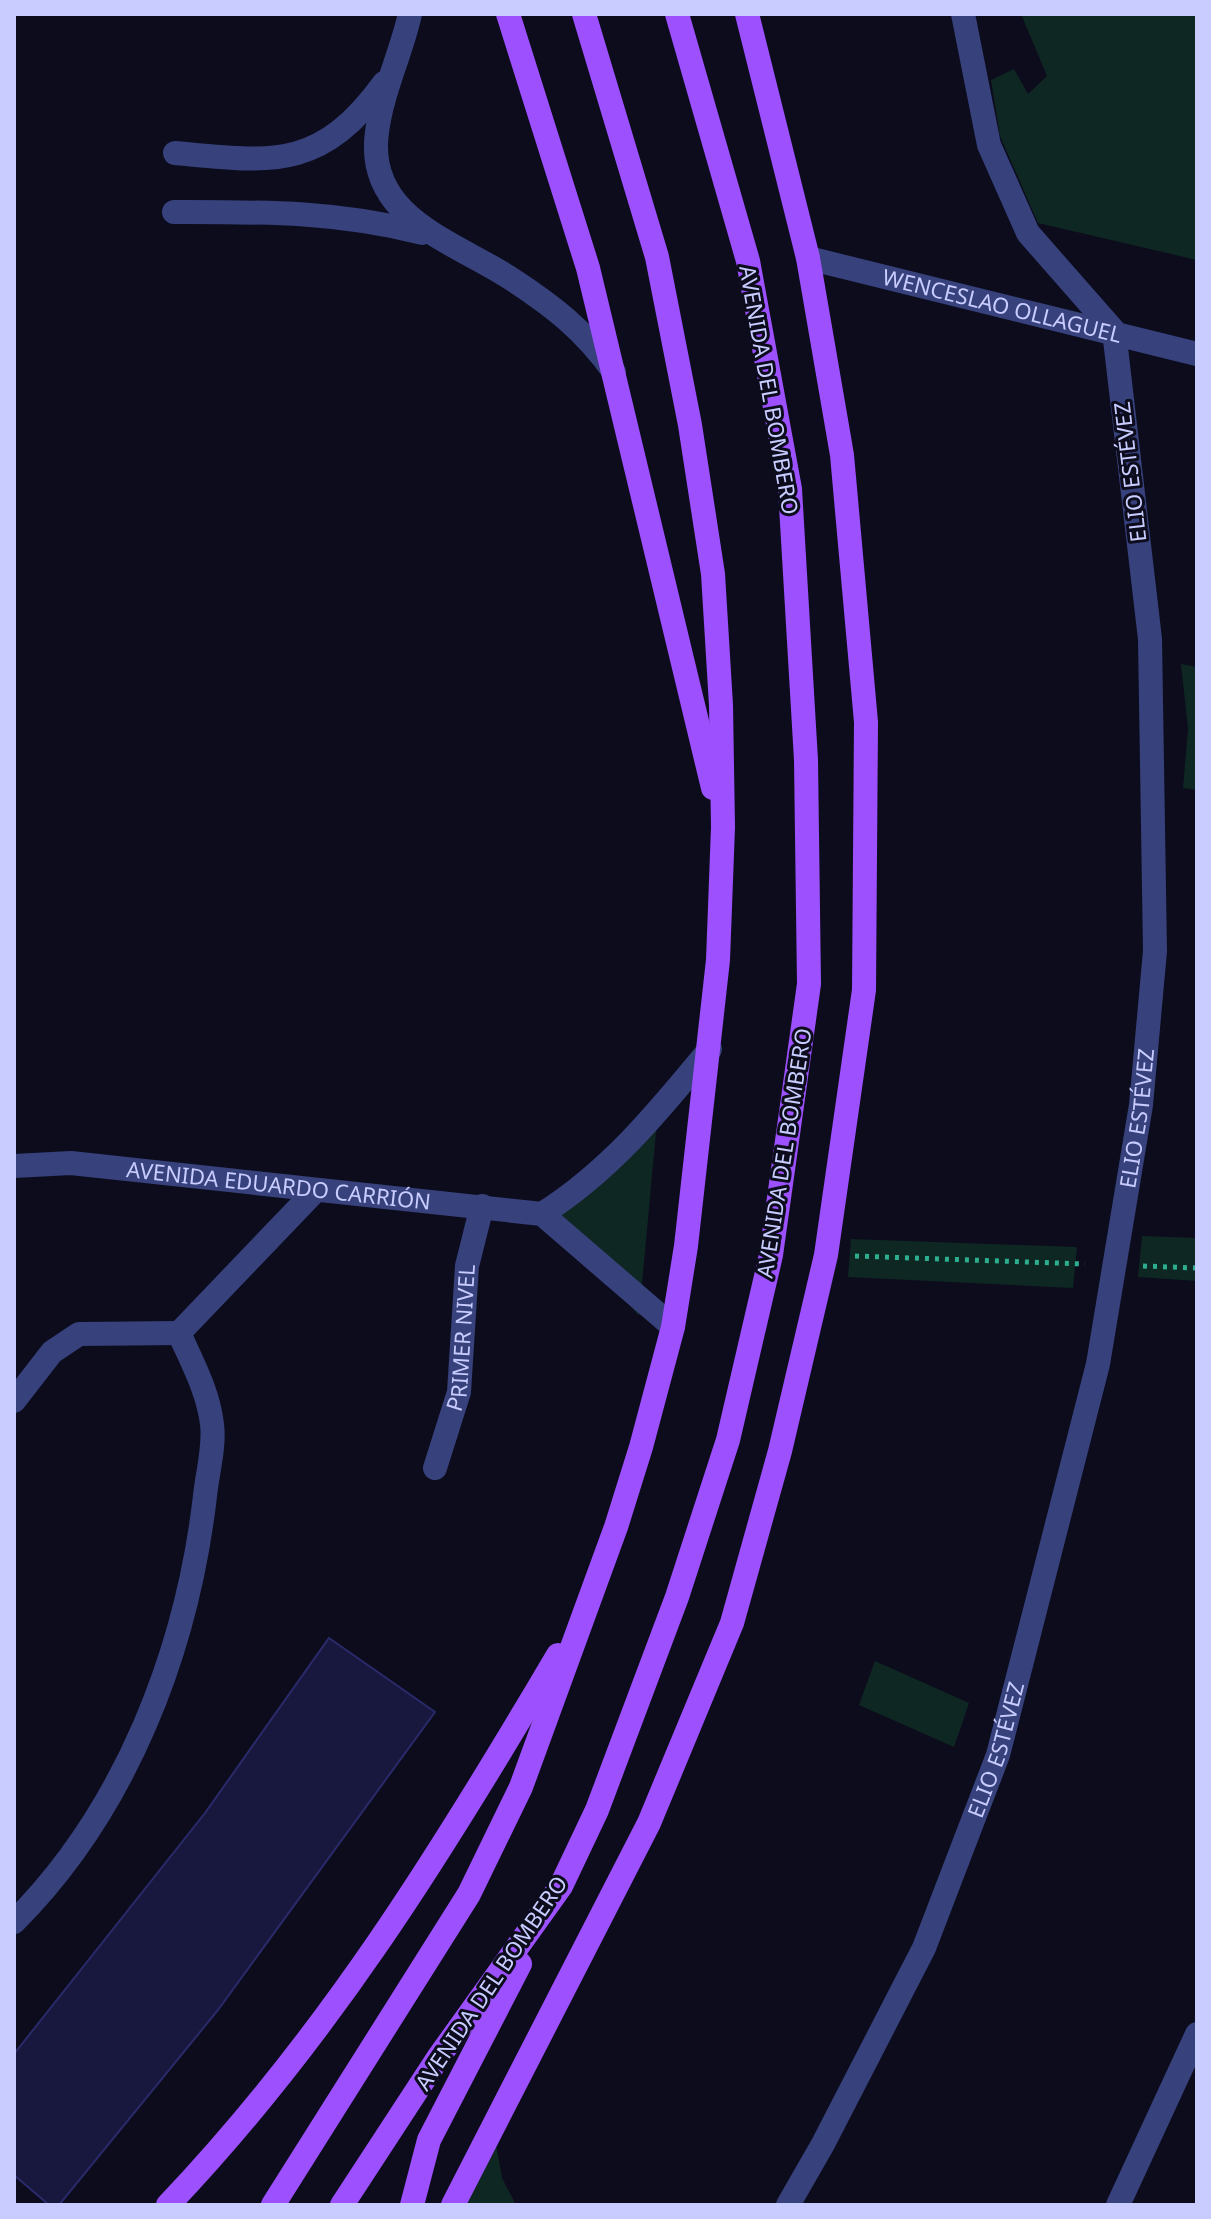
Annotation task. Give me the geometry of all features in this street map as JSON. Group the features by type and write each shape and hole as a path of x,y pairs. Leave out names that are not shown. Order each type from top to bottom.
{"main road":[{"path":"508,14 588,268 654,554 723,827"},
{"name":"AVENIDA DEL BOMBERO","path":"342,2205 438,2058 561,1886 622,1747 728,1440 771,1255 809,984 806,760 790,489 748,261 677,14"},
{"path":"455,2203 649,1823 732,1623 780,1451 826,1255 864,990 866,722 842,455 808,258 747,14"},
{"path":"273,2205 469,1894 521,1787 641,1447 673,1327 710,1049 718,960 723,827 721,705 713,574 690,425 657,257 586,20"},
{"path":"168,2205 296,2060 363,1968 475,1796 589,1601"},
{"path":"412,2205 416,2180 429,2140 561,1886"}],"street":[{"path":"410,14 377,133 377,157 383,184 408,217 563,314 589,337 614,372"},
{"path":"963,14 989,145 1028,233 1114,331"},
{"path":"175,153 263,161 293,156 343,130 364,111 395,68"},
{"path":"174,212 294,212 352,217 436,236"},
{"name":"WENCESLAO OLLAGUEL","path":"808,258 1114,331 1197,354"},
{"name":"ELIO ESTÉVEZ","path":"788,2205 823,2144 924,1948 998,1755 1098,1364 1141,1105 1155,951 1150,639 1114,331"},
{"path":"673,1327 542,1214 575,1193 630,1144 710,1049"},
{"name":"AVENIDA EDUARDO CARRIÓN","path":"14,1166 71,1163 542,1214"},
{"path":"14,1401 52,1352 79,1334 179,1333 316,1190"},
{"name":"PRIMER NIVEL","path":"435,1468 459,1392 467,1266 482,1206"},
{"path":"14,1922 76,1848 106,1801 131,1755 177,1643 197,1563 213,1428 208,1398 179,1333"},
{"path":"1118,2205 1190,2067 1197,2034"}],"path":[{"path":"826,1255 1197,1268"}],"green space":[{"path":"1021,14 1197,14 1197,260 1038,223 1000,136 991,80 1014,69 1028,94 1047,76"},
{"path":"1181,664 1197,667 1197,790 1183,788 1188,728"},
{"path":"659,1100 639,1316 541,1203 617,1146"},
{"path":"1142,1236 1197,1238 1197,1281 1138,1277"},
{"path":"851,1239 1077,1247 1073,1288 848,1277"},
{"path":"875,1661 969,1703 954,1747 859,1705"},
{"path":"496,2144 502,2178 516,2205 465,2205"}],"building":[{"path":"329,1638 435,1712 218,2010 59,2205 49,2205 14,2175 14,2054 205,1813"}]}
